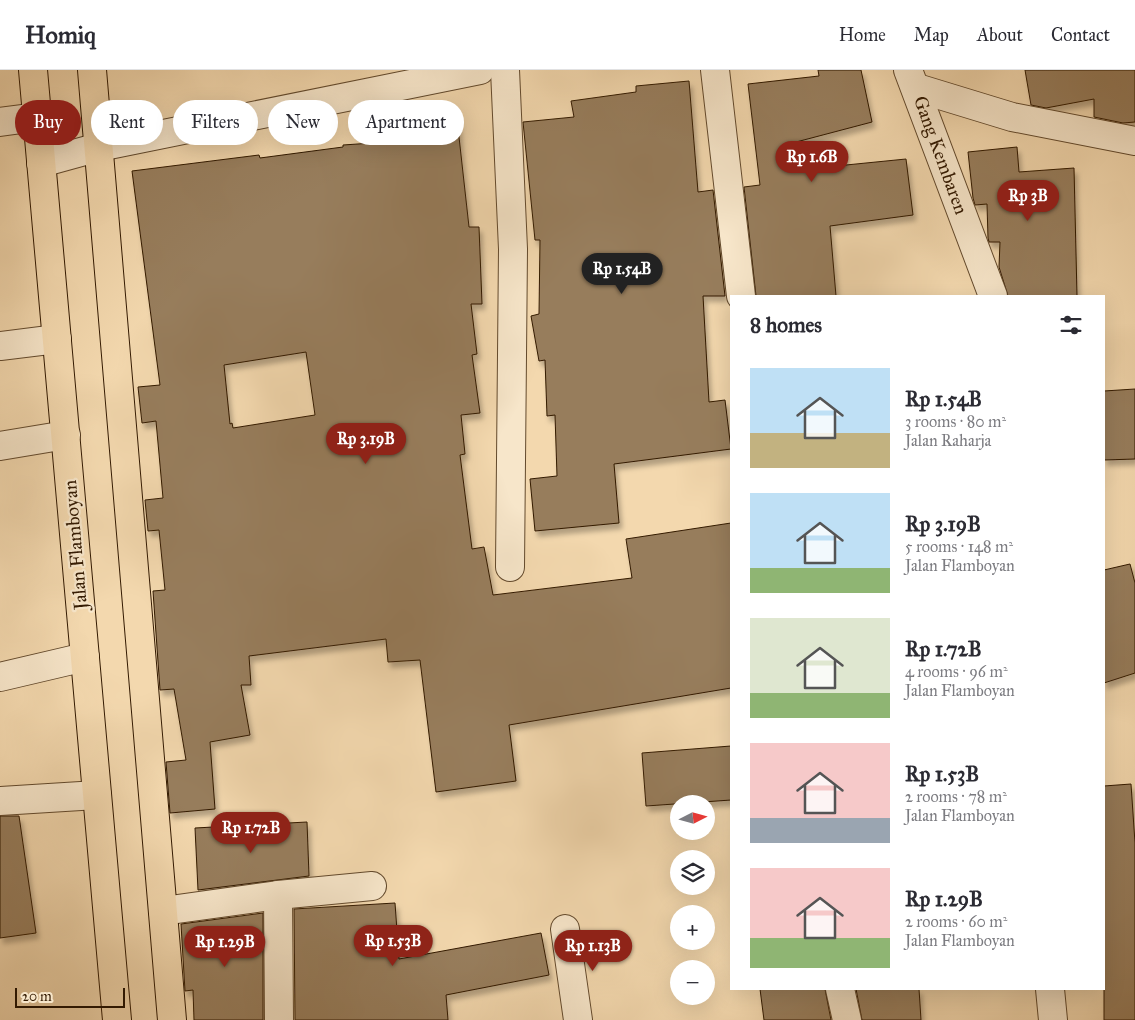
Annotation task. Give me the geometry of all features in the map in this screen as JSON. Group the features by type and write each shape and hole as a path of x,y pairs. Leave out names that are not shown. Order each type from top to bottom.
{"main road":[{"name":"Jalan Flamboyan","path":"33,70 36,100"},
{"path":"92,70 172,1020"},
{"name":"Jalan Flamboyan","path":"40,145 117,1020"}],"street":[{"path":"42,163 99,147 480,70"},
{"path":"505,70 513,249 510,567"},
{"path":"714,70 741,295"},
{"path":"912,79 1012,117 1135,141"},
{"name":"Gang Kembaren","path":"912,79 993,295"},
{"path":"0,122 15,120"},
{"path":"0,346 57,338"},
{"path":"0,446 66,435"},
{"path":"0,677 86,657"},
{"path":"0,801 98,795"},
{"path":"163,911 278,895 372,886"},
{"path":"278,895 280,1020"},
{"path":"565,929 578,1020"},
{"path":"840,990 847,1020"},
{"path":"1050,990 1053,1020"}],"building":[{"path":"818,70 861,70 872,122 781,146 786,171 906,159 913,215 830,226 836,295 756,295 744,187 760,185 748,84 819,76"},
{"path":"1025,70 1135,70 1135,122 1123,123 1094,117 1094,99 1046,108 1031,105"},
{"path":"689,81 698,192 713,190 725,296 703,296 709,402 725,400 730,449 614,464 619,523 535,531 530,479 557,476 555,415 547,416 545,360 539,361 531,316 539,314 540,240 535,240 523,122 574,117 571,101 636,92 636,86"},
{"path":"343,145 460,145 469,227 479,227 482,304 471,304 477,354 472,355 480,413 461,415 465,454 460,455 472,549 484,547 493,595 632,578 626,539 730,523 730,688 509,725 516,781 436,792 420,660 388,662 386,639 249,656 251,685 241,685 250,735 210,742 215,809 170,813 166,762 186,760 174,689 160,690 153,591 165,590 159,530 148,531 145,500 163,498 156,421 142,423 138,387 160,385 132,171 259,155 260,158 343,147","holes":["306,352 315,415 233,428 232,423 230,424 224,365"]},
{"path":"1017,147 1019,172 1074,168 1077,295 1008,295 999,267 1000,242 989,242 988,238 987,204 975,205 973,198 968,152"},
{"path":"1135,389 1135,459 1105,460 1105,391"},
{"path":"1130,564 1135,583 1135,673 1105,683 1105,570"},
{"path":"730,746 730,800 715,801 715,795 670,795 670,804 646,806 642,753"},
{"path":"1131,784 1135,843 1135,1020 1104,1020 1105,786"},
{"path":"0,816 19,816 36,933 0,938"},
{"path":"307,822 309,876 198,890 195,828"},
{"path":"395,903 399,959 541,933 549,975 446,995 448,1020 295,1020 294,909"},
{"path":"263,913 263,1020 194,1020 193,990 185,991 181,924"},
{"path":"760,990 825,990 831,1020 764,1020"},
{"path":"856,990 919,990 921,1020 862,1020"}]}
